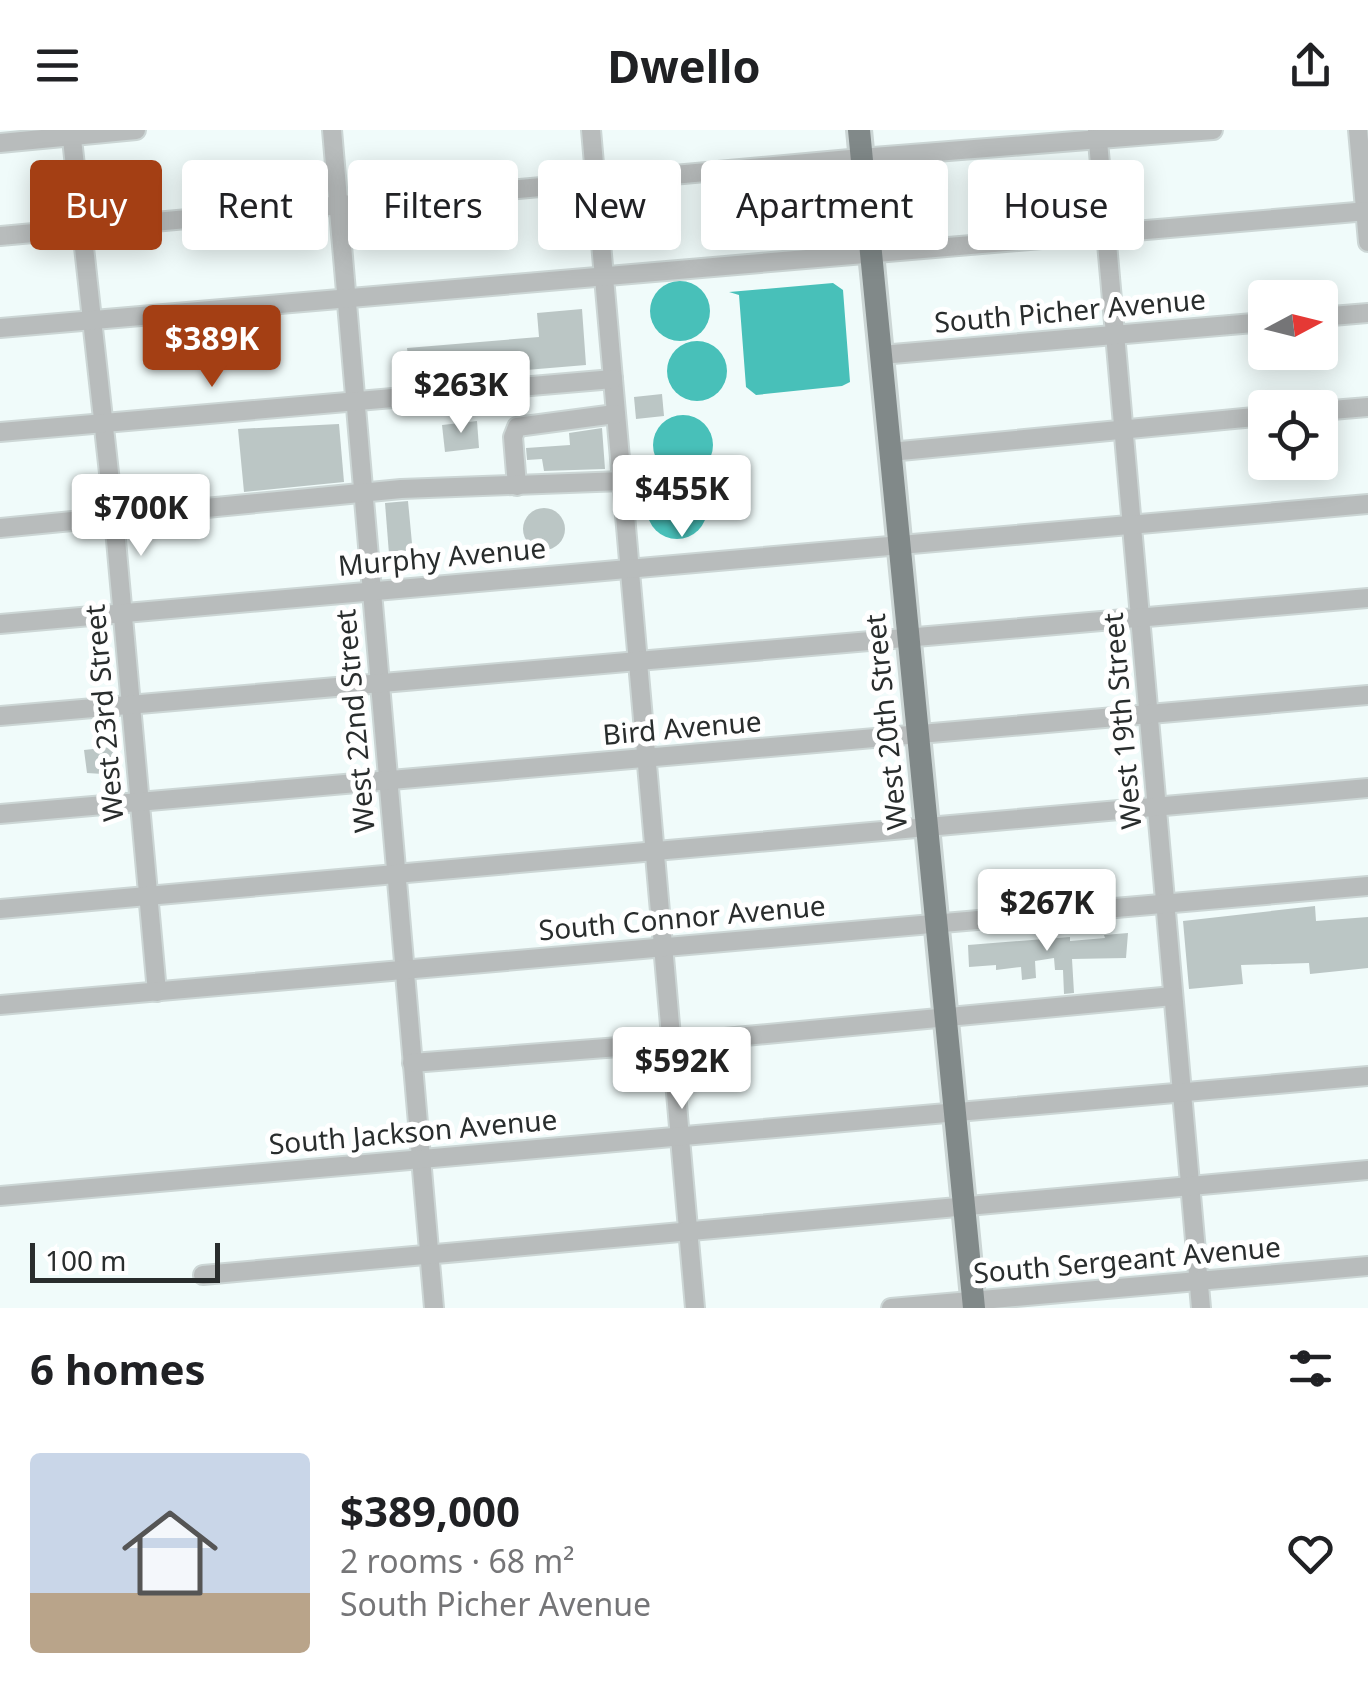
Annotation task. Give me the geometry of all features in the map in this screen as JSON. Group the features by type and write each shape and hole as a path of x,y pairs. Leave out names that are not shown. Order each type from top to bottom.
{"main road":[{"name":"West 20th Street","path":"859,130 973,1304"}],"street":[{"path":"0,143 71,133 136,130"},
{"name":"West 22nd Street","path":"332,130 434,1308"},
{"path":"591,130 594,160"},
{"path":"681,176 1098,135 1213,130"},
{"path":"1358,130 1368,242"},
{"name":"West 23rd Street","path":"71,133 74,160"},
{"name":"West 19th Street","path":"1098,135 1100,160"},
{"path":"162,221 538,189"},
{"path":"1144,231 1367,211"},
{"path":"0,236 30,233"},
{"path":"0,328 968,246"},
{"name":"West 23rd Street","path":"83,250 114,518 157,992"},
{"path":"602,250 694,1308"},
{"name":"West 19th Street","path":"1107,250 1200,1308"},
{"path":"1338,316 1368,313"},
{"name":"South Picher Avenue","path":"881,356 1248,323"},
{"path":"0,432 613,379"},
{"path":"1338,410 1368,407"},
{"path":"516,486 513,437 517,427 616,414"},
{"path":"890,452 1248,417"},
{"path":"0,528 362,492 622,481"},
{"name":"Murphy Avenue","path":"0,624 1368,504"},
{"path":"0,716 1368,598"},
{"name":"Bird Avenue","path":"0,814 1368,695"},
{"path":"0,909 1368,788"},
{"name":"South Connor Avenue","path":"0,1005 1368,886"},
{"path":"412,1063 671,1044 1174,996"},
{"name":"South Jackson Avenue","path":"0,1196 1368,1076"},
{"path":"203,1274 1368,1170"},
{"name":"South Sergeant Avenue","path":"891,1308 973,1304 1368,1266"}],"water":[{"path":"680,281 701,290 710,311 701,332 680,341 659,332 650,311 659,290"},
{"path":"833,283 843,290 850,382 756,395 746,387 739,295 729,292"},
{"path":"697,341 718,350 727,371 718,392 697,401 676,392 667,371 676,350"},
{"path":"683,415 704,424 713,445 704,466 683,475 662,466 653,445 662,424"},
{"path":"677,479 698,488 707,509 698,530 677,539 656,530 647,509 656,488"}],"building":[{"path":"582,309 586,365 491,373 478,371 478,367 410,373 407,348 539,337 537,313"},
{"path":"662,394 664,416 636,419 634,397"},
{"path":"477,421 479,448 445,452 442,425"},
{"path":"339,424 344,482 244,492 238,429"},
{"path":"602,428 605,469 544,471 542,459 527,460 526,448 570,445 569,433"},
{"path":"408,501 414,565 390,567 385,503"},
{"path":"544,508 559,514 565,529 559,544 544,550 529,544 523,529 529,514"},
{"path":"112,747 114,761 102,762 103,774 87,773 84,750"},
{"path":"1315,906 1316,921 1368,917 1368,968 1310,974 1309,963 1241,965 1243,984 1189,989 1183,921"},
{"path":"1128,933 1126,958 1072,959 1074,993 1064,994 1063,970 1055,970 1054,958 1035,961 1036,978 1022,980 1021,967 969,967 968,945 1070,937 1070,941"}]}
